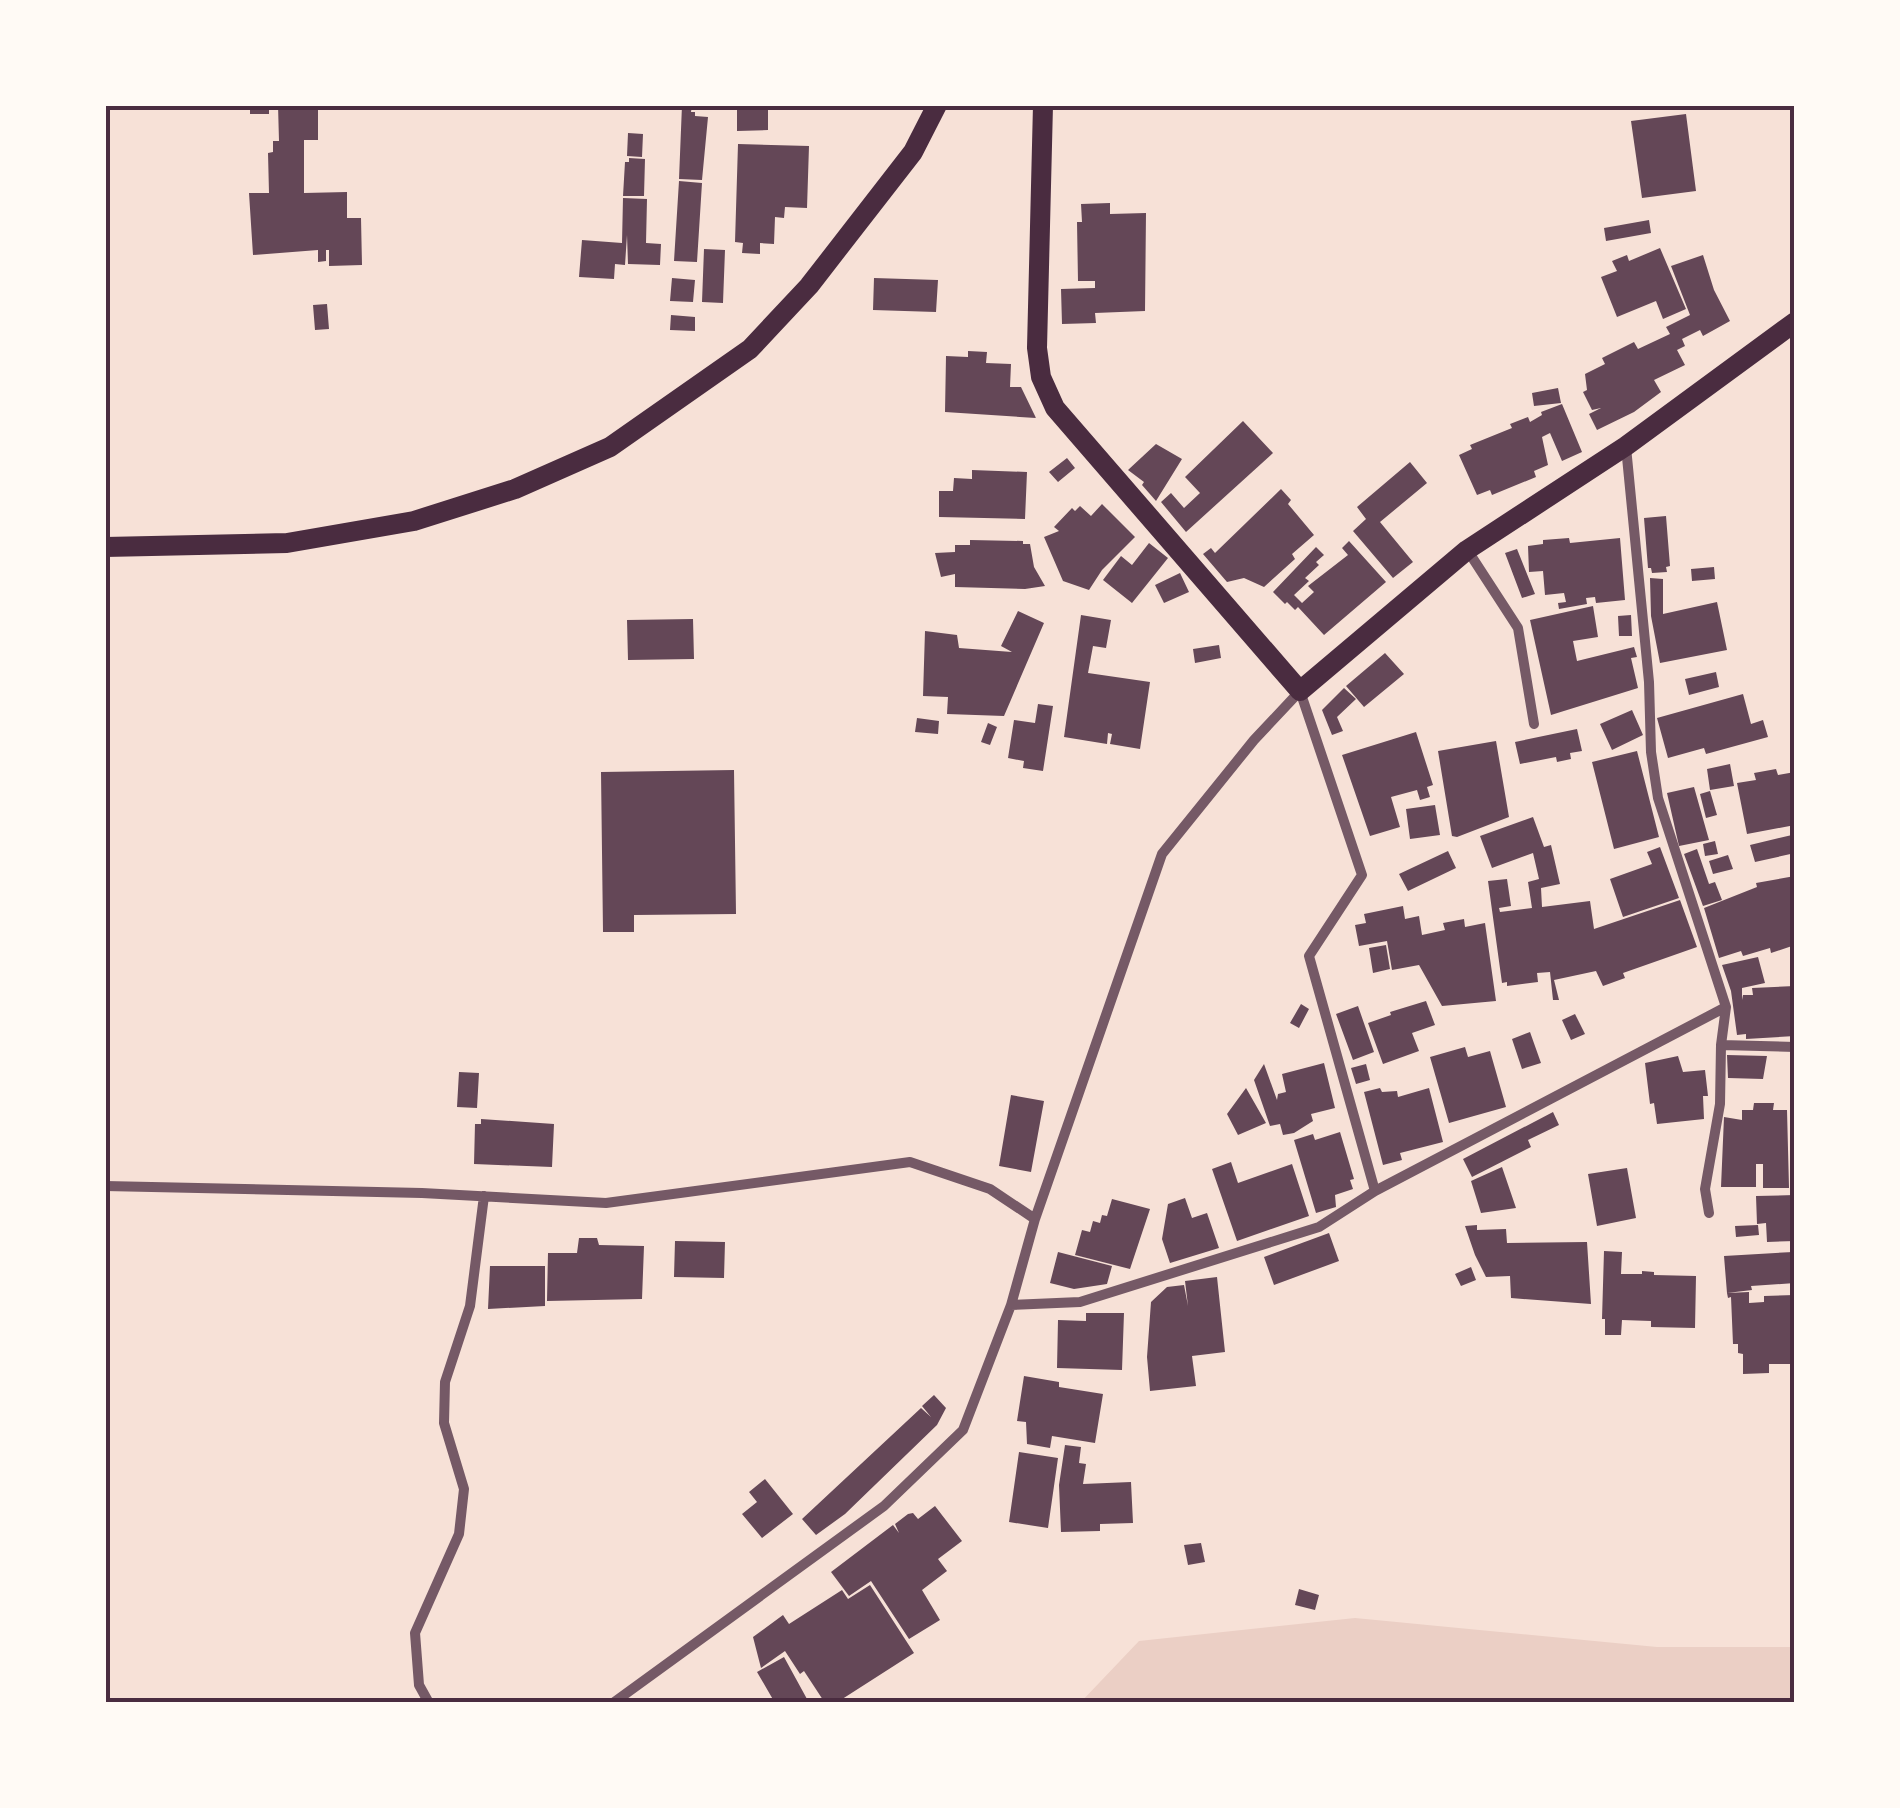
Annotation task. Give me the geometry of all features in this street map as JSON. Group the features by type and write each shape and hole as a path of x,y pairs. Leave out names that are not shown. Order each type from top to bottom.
{"main road":[{"path":"105,547 287,543 414,521 515,489 610,447 750,348 808,286 913,152 937,105"},
{"path":"1043,105 1036,348 1040,377 1055,408 1300,691 1467,550 1626,446 1795,322"}],"street":[{"path":"1626,446 1658,798 1726,1008 1720,1045 1720,1104 1705,1189 1709,1213"},
{"path":"1467,550 1518,628 1534,724"},
{"path":"613,1703 884,1506 963,1430 1011,1305 1035,1219 1162,854 1254,740 1300,691 1362,875 1309,956 1375,1191"},
{"path":"1011,1305 1080,1302 1319,1227 1375,1191 1726,1008"},
{"path":"1720,1045 1795,1047"},
{"path":"105,1186 606,1203 910,1162 990,1189 1035,1219"},
{"path":"429,1703 419,1685 415,1633 459,1534 464,1488 444,1423 445,1382 470,1306 484,1196"}],"shaded area":[{"path":"1355,1618 1657,1647 1795,1647 1795,1703 1080,1703 1139,1641"}],"building":[{"path":"250,105 269,105 269,114 250,114"},
{"path":"278,105 318,106 318,140 304,140 304,193 347,192 347,218 361,218 362,265 329,266 329,250 326,261 318,262 318,250 253,255 249,193 269,193 268,153 273,152 273,141 279,141"},
{"path":"682,105 692,105 695,116 708,117 702,180 679,179"},
{"path":"737,105 768,105 768,130 737,131"},
{"path":"1686,114 1696,191 1642,198 1631,121"},
{"path":"628,133 643,134 642,157 627,156"},
{"path":"738,144 809,146 807,208 785,207 784,218 775,217 774,244 760,243 760,254 742,253 743,243 735,242"},
{"path":"629,158 645,159 644,196 623,196 625,162"},
{"path":"679,181 702,183 697,262 674,261"},
{"path":"623,198 647,199 646,243 661,244 660,265 628,264 627,235 625,265 615,264 614,279 579,277 582,240 622,243"},
{"path":"1110,203 1110,214 1146,213 1145,311 1095,313 1096,323 1062,324 1061,289 1095,288 1095,281 1078,281 1077,222 1082,222 1081,204"},
{"path":"1649,220 1651,233 1606,241 1604,228"},
{"path":"1660,248 1686,309 1663,319 1656,301 1617,317 1601,277 1617,271 1612,261 1627,255 1629,261"},
{"path":"704,249 725,250 723,303 702,302"},
{"path":"1703,255 1714,290 1730,321 1703,336 1700,330 1682,339 1685,346 1677,350 1685,365 1654,380 1661,392 1634,412 1597,430 1589,414 1601,408 1592,410 1583,392 1587,390 1585,374 1605,364 1602,358 1634,342 1638,349 1670,334 1666,327 1690,315 1671,266"},
{"path":"672,278 695,280 693,302 670,301"},
{"path":"874,278 938,280 936,312 873,310"},
{"path":"327,304 329,329 315,330 313,305"},
{"path":"671,315 695,317 695,331 670,330"},
{"path":"968,351 987,352 986,363 1011,364 1010,387 1021,387 1036,418 945,412 946,356 968,357"},
{"path":"1558,388 1561,403 1534,406 1532,393"},
{"path":"1562,404 1582,452 1562,461 1550,433 1542,437 1548,465 1534,471 1536,477 1492,495 1490,490 1477,495 1459,455 1472,449 1470,445 1512,428 1510,424 1528,417 1530,422 1541,412"},
{"path":"1243,421 1273,453 1186,532 1161,502 1171,493 1184,508 1200,493 1185,477"},
{"path":"1156,444 1182,459 1156,501 1142,485 1144,482 1128,470"},
{"path":"1067,458 1075,468 1058,482 1049,472"},
{"path":"1410,462 1427,483 1380,522 1413,562 1393,578 1353,531 1366,519 1357,507"},
{"path":"972,470 1027,472 1025,519 939,517 939,491 953,491 954,478 972,479"},
{"path":"1281,489 1291,500 1288,504 1314,535 1264,587 1244,578 1227,582 1203,554 1211,548 1215,553"},
{"path":"1102,504 1135,537 1102,570 1089,590 1063,581 1044,537 1059,531 1054,527 1072,508 1075,511 1080,506 1091,516"},
{"path":"1666,516 1670,566 1666,567 1667,572 1652,573 1648,568 1644,518"},
{"path":"1569,538 1570,543 1620,538 1625,600 1596,603 1595,597 1586,598 1587,604 1559,609 1558,603 1566,602 1564,593 1545,595 1543,571 1529,572 1528,546 1543,544 1543,540"},
{"path":"970,540 1030,544 1034,567 1045,586 955,587 955,574 941,577 935,553 955,552 955,545 970,545"},
{"path":"1349,541 1386,582 1324,635 1298,607 1295,610 1285,604 1273,592 1316,547 1324,555 1305,578 1309,581 1294,595 1302,603 1314,592 1308,586 1348,555 1342,548"},
{"path":"1149,543 1168,558 1132,603 1103,580 1121,556 1132,565"},
{"path":"1517,549 1535,594 1522,598 1505,553"},
{"path":"1714,567 1715,579 1692,581 1691,569"},
{"path":"1180,573 1189,592 1164,603 1155,585"},
{"path":"1650,578 1663,579 1663,614 1717,602 1727,650 1660,663 1651,616"},
{"path":"1593,606 1598,637 1573,641 1577,661 1634,647 1637,657 1631,658 1638,688 1551,715 1530,620"},
{"path":"1018,611 1044,623 1004,716 947,714 948,697 923,696 925,631 957,635 959,648 1012,652 1001,646"},
{"path":"1081,615 1111,620 1106,648 1093,646 1088,673 1150,682 1140,749 1110,744 1112,734 1108,733 1107,744 1064,737"},
{"path":"1631,615 1632,636 1619,636 1618,616"},
{"path":"693,619 694,659 628,660 627,620"},
{"path":"1219,645 1221,658 1195,663 1193,649"},
{"path":"1385,653 1404,674 1364,707 1346,686"},
{"path":"1716,672 1719,687 1689,695 1685,679"},
{"path":"1344,688 1356,699 1337,717 1343,731 1332,735 1322,710"},
{"path":"1743,694 1751,724 1763,720 1768,737 1706,754 1704,748 1668,758 1657,718"},
{"path":"1038,704 1053,706 1043,771 1023,768 1024,761 1008,758 1014,720 1035,723"},
{"path":"1632,710 1643,735 1612,750 1600,724"},
{"path":"917,718 939,721 938,734 915,732"},
{"path":"988,723 997,727 990,745 981,742"},
{"path":"1577,729 1582,751 1570,753 1571,759 1557,762 1556,757 1520,764 1515,742"},
{"path":"1416,732 1433,785 1427,787 1430,797 1420,800 1417,790 1391,797 1400,827 1370,836 1342,755"},
{"path":"1496,741 1509,817 1452,836 1438,751"},
{"path":"1637,751 1659,837 1614,849 1592,762"},
{"path":"1730,764 1734,786 1710,790 1707,769"},
{"path":"1776,769 1778,775 1795,772 1795,825 1747,834 1737,783 1756,780 1754,773"},
{"path":"734,770 736,914 634,915 634,932 603,932 601,772"},
{"path":"1694,787 1709,840 1679,846 1667,793"},
{"path":"1710,791 1717,815 1706,818 1700,794"},
{"path":"1435,805 1440,835 1410,839 1406,809"},
{"path":"1533,817 1544,847 1551,845 1560,884 1541,888 1542,907 1590,901 1594,929 1680,900 1697,947 1623,973 1625,978 1603,986 1596,971 1554,980 1559,1000 1553,1000 1550,972 1537,973 1538,982 1507,986 1507,982 1502,983 1488,881 1507,879 1511,906 1499,908 1500,912 1532,908 1528,882 1539,879 1533,853 1492,868 1480,836"},
{"path":"1792,835 1795,853 1755,862 1750,845"},
{"path":"1715,841 1718,854 1705,856 1703,844"},
{"path":"1660,847 1679,898 1623,917 1610,879 1652,864 1647,852"},
{"path":"1697,849 1709,884 1715,882 1722,900 1703,906 1684,854"},
{"path":"1448,851 1456,868 1408,891 1399,874"},
{"path":"1728,855 1733,869 1713,874 1709,861"},
{"path":"1795,876 1795,945 1771,953 1770,948 1719,958 1704,908 1757,887 1756,883"},
{"path":"1403,906 1405,919 1419,916 1422,935 1445,930 1443,923 1464,919 1465,927 1485,923 1496,1001 1442,1006 1419,965 1392,970 1387,941 1359,946 1355,925 1366,923 1364,914"},
{"path":"1386,945 1390,969 1373,973 1369,948"},
{"path":"1758,957 1765,983 1742,988 1742,1000 1743,995 1753,995 1752,988 1795,986 1795,1036 1746,1039 1746,1034 1737,1035 1731,991 1722,965"},
{"path":"1426,1001 1435,1025 1412,1033 1419,1051 1383,1064 1368,1023"},
{"path":"1301,1004 1309,1009 1299,1028 1290,1023"},
{"path":"1358,1006 1374,1052 1353,1060 1336,1014"},
{"path":"1575,1014 1585,1034 1571,1040 1562,1020"},
{"path":"1530,1032 1541,1063 1522,1069 1512,1039"},
{"path":"1465,1047 1468,1057 1490,1051 1506,1107 1449,1123 1430,1057"},
{"path":"1727,1055 1767,1056 1763,1079 1728,1078"},
{"path":"1678,1056 1683,1072 1705,1070 1708,1096 1703,1096 1704,1119 1657,1124 1654,1103 1650,1104 1645,1063"},
{"path":"1324,1063 1335,1108 1311,1114 1313,1121 1294,1133 1283,1135 1280,1124 1270,1126 1254,1080 1264,1064 1277,1100 1278,1094 1286,1092 1282,1074"},
{"path":"1366,1064 1370,1080 1356,1084 1351,1068"},
{"path":"459,1072 479,1073 477,1108 457,1107"},
{"path":"1246,1088 1266,1123 1238,1135 1227,1114"},
{"path":"1380,1088 1382,1092 1397,1091 1398,1097 1429,1088 1443,1142 1400,1153 1402,1160 1383,1165 1364,1092"},
{"path":"1011,1095 1044,1101 1031,1172 999,1166"},
{"path":"1754,1103 1774,1103 1773,1110 1787,1110 1789,1188 1763,1188 1763,1164 1756,1164 1756,1187 1721,1187 1724,1117 1742,1120 1742,1110 1753,1110"},
{"path":"1553,1112 1559,1125 1528,1140 1531,1147 1472,1177 1463,1159"},
{"path":"481,1119 554,1124 552,1167 474,1164 475,1124 481,1124"},
{"path":"1340,1132 1354,1179 1350,1180 1353,1189 1335,1195 1336,1207 1316,1213 1294,1140 1313,1134 1315,1140"},
{"path":"1231,1162 1238,1183 1292,1164 1309,1216 1237,1241 1212,1169"},
{"path":"1502,1167 1516,1208 1481,1213 1471,1181"},
{"path":"1627,1168 1636,1218 1597,1226 1588,1174"},
{"path":"1795,1195 1795,1241 1767,1242 1766,1223 1757,1224 1756,1196"},
{"path":"1185,1198 1192,1218 1207,1213 1219,1248 1170,1263 1162,1239 1168,1204"},
{"path":"1112,1199 1150,1209 1130,1269 1075,1255 1082,1230 1090,1232 1093,1221 1100,1223 1102,1215 1107,1216"},
{"path":"1477,1225 1477,1230 1506,1229 1507,1243 1587,1242 1591,1304 1511,1298 1510,1276 1486,1277 1475,1255 1465,1226"},
{"path":"1758,1225 1759,1235 1736,1237 1735,1226"},
{"path":"1329,1233 1339,1261 1274,1285 1264,1257"},
{"path":"579,1238 597,1238 599,1245 644,1246 642,1299 547,1301 548,1253 577,1253"},
{"path":"675,1241 725,1242 724,1278 674,1277"},
{"path":"1604,1251 1622,1252 1621,1274 1642,1271 1696,1276 1695,1328 1651,1327 1651,1321 1622,1320 1621,1335 1605,1335"},
{"path":"1058,1252 1112,1266 1107,1284 1074,1289 1050,1283"},
{"path":"1793,1252 1795,1283 1751,1286 1752,1290 1727,1293 1724,1256"},
{"path":"490,1266 545,1266 545,1306 488,1309"},
{"path":"1471,1267 1476,1280 1461,1286 1455,1274"},
{"path":"1217,1277 1225,1352 1192,1356 1196,1386 1150,1391 1147,1357 1151,1302 1167,1287 1184,1285 1188,1306 1185,1281"},
{"path":"1749,1292 1749,1303 1764,1302 1764,1296 1795,1295 1795,1364 1769,1364 1769,1373 1743,1374 1743,1354 1738,1353 1738,1344 1733,1344 1731,1297 1727,1293"},
{"path":"1086,1313 1124,1313 1122,1370 1057,1368 1058,1320 1086,1321"},
{"path":"1024,1376 1103,1394 1095,1443 1052,1436 1050,1448 1027,1444 1026,1422 1017,1421"},
{"path":"934,1395 946,1408 937,1425 845,1514 816,1535 802,1519 921,1408 931,1417 922,1406"},
{"path":"1065,1445 1081,1447 1079,1463 1086,1464 1083,1484 1131,1482 1133,1523 1100,1524 1100,1531 1061,1532 1059,1485"},
{"path":"1019,1452 1058,1458 1048,1528 1009,1522"},
{"path":"765,1479 793,1514 762,1538 742,1514 757,1502 749,1492"},
{"path":"935,1506 962,1541 938,1559 947,1571 922,1590 940,1620 909,1639 871,1581 849,1596 831,1572 893,1525 899,1533 895,1524 908,1514 913,1513 918,1519"},
{"path":"1201,1543 1205,1562 1188,1565 1184,1545"},
{"path":"870,1585 914,1653 836,1703 825,1703 785,1651 761,1668 753,1637 783,1615 789,1624 842,1590 848,1599"},
{"path":"1299,1589 1319,1595 1315,1610 1295,1605"},
{"path":"784,1657 807,1699 801,1703 775,1703 757,1672"}]}
